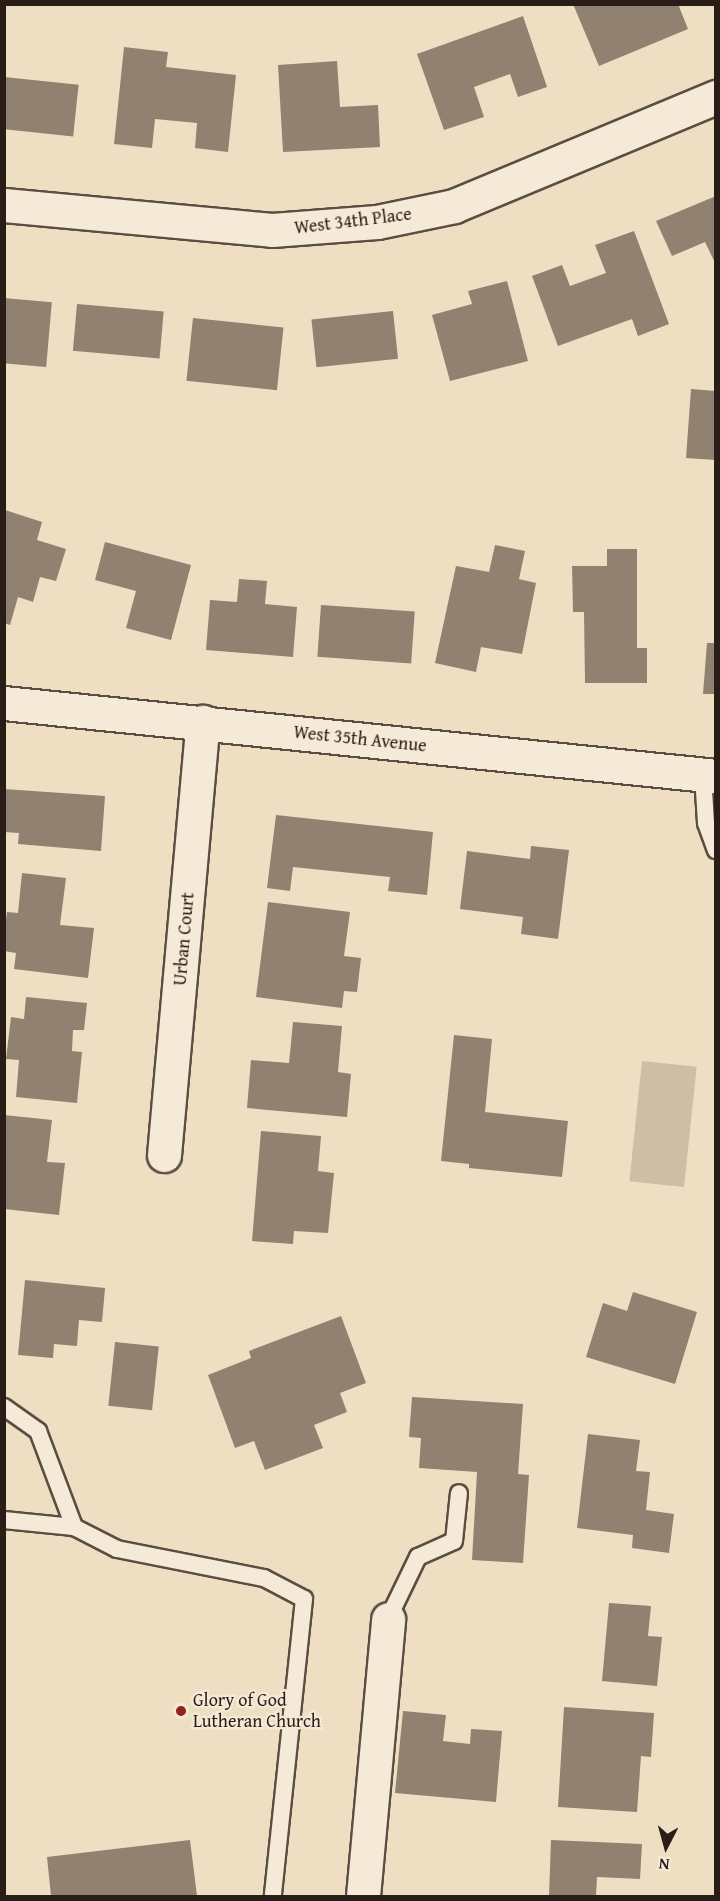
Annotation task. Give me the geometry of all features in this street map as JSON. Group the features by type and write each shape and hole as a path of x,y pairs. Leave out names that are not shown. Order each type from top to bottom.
{"street":[{"name":"West 34th Place","path":"4,205 272,230 377,222 454,206 716,97"},
{"name":"West 35th Avenue","path":"4,703 709,775"},
{"name":"Urban Court","path":"164,1155 203,722"},
{"path":"363,1896 388,1619"}],"lane":[{"path":"709,775 706,823 716,850"},
{"path":"4,1407 38,1431 74,1527"},
{"path":"388,1619 417,1557 454,1541 459,1493"},
{"path":"4,1520 74,1527 117,1549 264,1578 304,1599 273,1896"}],"shaded area":[{"path":"642,1061 697,1067 684,1187 629,1181"}],"building":[{"path":"573,4 678,4 688,29 599,66"},
{"path":"523,16 547,87 518,97 510,74 474,87 484,117 444,130 417,54"},
{"path":"124,47 168,52 166,67 236,75 228,152 195,148 197,123 155,119 152,148 114,144"},
{"path":"337,61 340,107 378,105 380,147 283,152 278,65"},
{"path":"4,77 79,85 73,137 4,129"},
{"path":"716,196 716,265 705,242 672,256 656,221"},
{"path":"634,231 669,324 638,336 632,319 558,346 532,276 562,265 570,286 606,273 595,245"},
{"path":"507,281 528,361 450,381 432,315 472,304 468,291"},
{"path":"4,298 52,302 46,367 4,363"},
{"path":"77,304 164,312 160,358 73,351"},
{"path":"393,311 398,359 316,367 311,320"},
{"path":"193,318 284,328 277,390 186,381"},
{"path":"691,389 716,391 716,460 686,458"},
{"path":"5,510 42,522 37,540 66,549 56,581 40,577 33,602 18,597 10,625 4,623"},
{"path":"105,542 191,565 171,640 126,628 136,591 95,580"},
{"path":"495,545 525,551 519,579 536,583 522,654 481,647 476,672 435,663 456,566 489,572"},
{"path":"607,549 637,549 637,648 647,648 647,683 585,683 584,612 573,612 572,566 607,566"},
{"path":"239,579 267,581 265,604 297,607 293,657 206,650 210,600 237,602"},
{"path":"321,605 415,612 411,663 317,657"},
{"path":"707,643 716,643 716,694 703,694"},
{"path":"4,789 105,796 101,851 18,844 19,833 4,832"},
{"path":"276,815 433,832 427,895 388,891 390,877 293,867 290,891 267,888"},
{"path":"531,846 569,850 558,939 521,934 523,917 460,909 467,851 530,859"},
{"path":"22,873 66,878 60,925 94,928 88,978 14,969 16,953 4,951 4,934 7,912 18,913"},
{"path":"268,902 350,912 344,956 361,958 357,992 344,991 342,1008 256,997"},
{"path":"26,997 87,1003 84,1030 73,1030 72,1051 82,1052 77,1103 16,1097 19,1060 6,1059 11,1017 24,1019"},
{"path":"293,1022 342,1026 338,1072 351,1074 347,1117 247,1108 251,1060 289,1063"},
{"path":"454,1035 492,1039 485,1112 568,1121 562,1177 469,1168 469,1164 441,1161"},
{"path":"4,1115 52,1120 47,1162 65,1163 59,1215 4,1209"},
{"path":"261,1131 321,1136 318,1171 334,1173 328,1233 294,1231 293,1244 252,1241"},
{"path":"25,1280 105,1288 102,1322 79,1320 77,1346 54,1344 53,1358 18,1355"},
{"path":"633,1292 697,1312 675,1384 586,1357 603,1303 627,1311"},
{"path":"341,1316 366,1383 340,1393 347,1412 314,1425 323,1448 265,1470 254,1441 235,1448 208,1375 251,1358 249,1351"},
{"path":"115,1342 159,1347 152,1410 108,1406"},
{"path":"412,1397 523,1404 518,1474 529,1475 523,1563 472,1560 477,1472 419,1468 421,1438 409,1437"},
{"path":"588,1434 640,1440 636,1471 650,1472 646,1510 674,1514 669,1553 632,1548 633,1535 577,1528"},
{"path":"609,1603 651,1606 648,1636 662,1637 657,1686 602,1681"},
{"path":"564,1707 654,1713 651,1757 641,1756 637,1812 558,1807"},
{"path":"403,1711 446,1715 443,1741 470,1744 471,1729 502,1731 496,1802 395,1793"},
{"path":"190,1840 197,1896 51,1896 47,1857"},
{"path":"551,1840 642,1844 640,1879 597,1877 596,1896 549,1896"}],"place":[{"name":"Glory of God Lutheran Church","path":"181,1711"}]}
